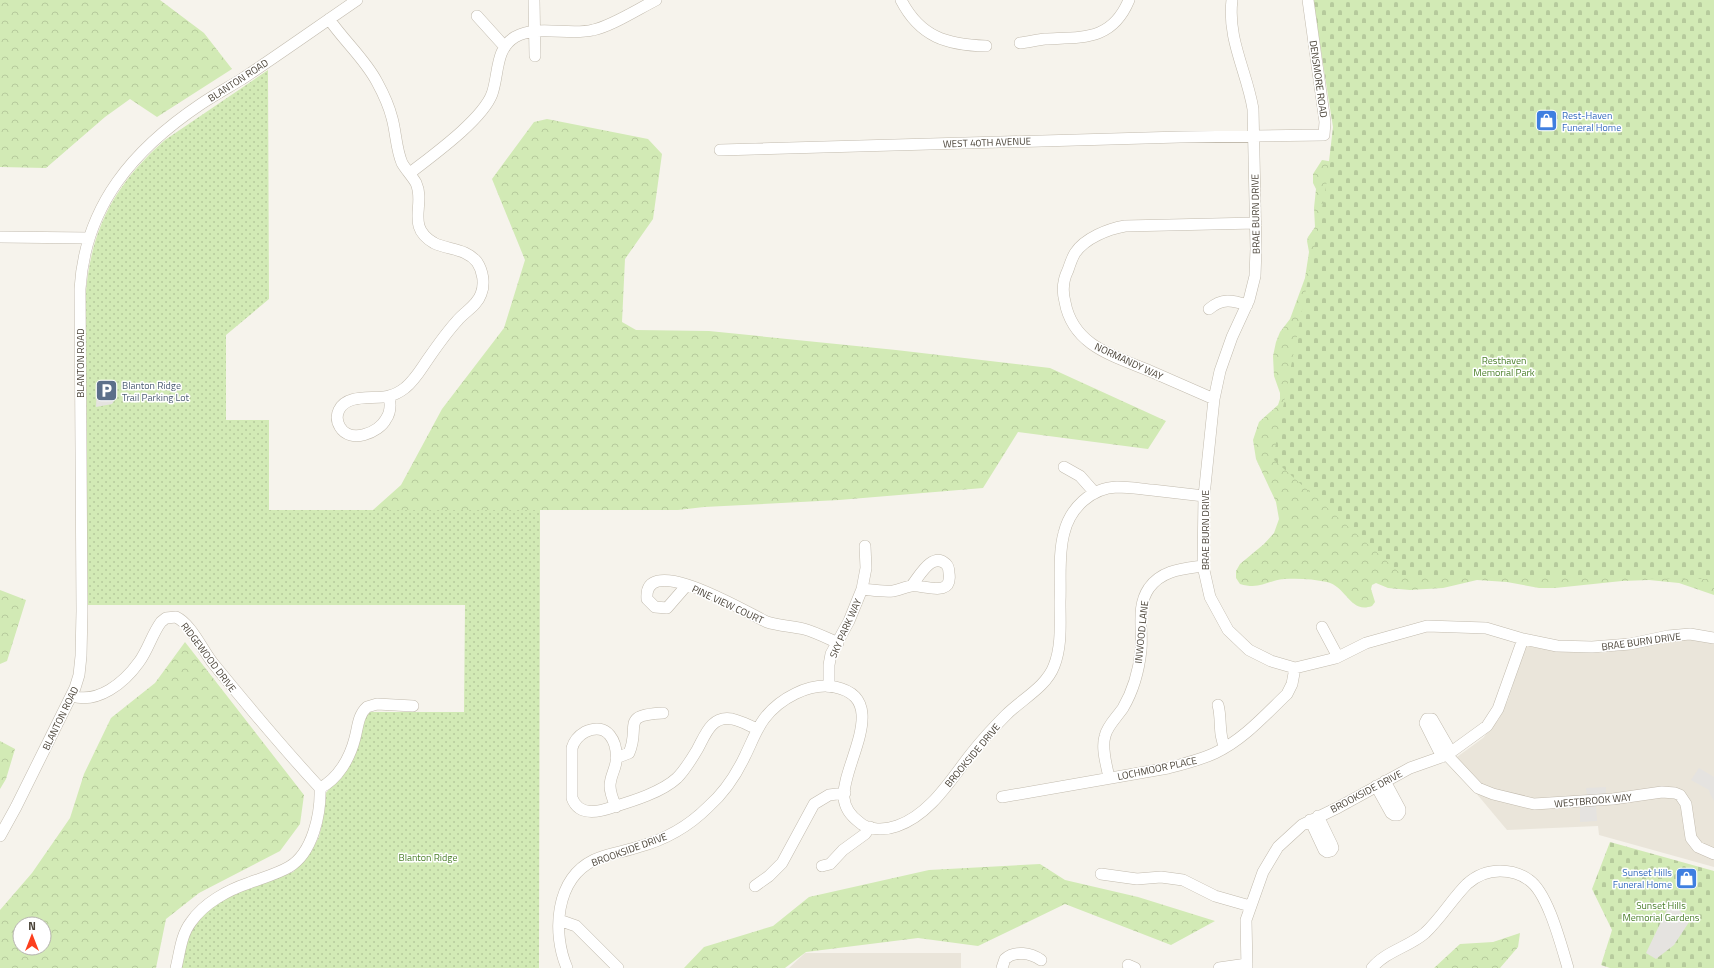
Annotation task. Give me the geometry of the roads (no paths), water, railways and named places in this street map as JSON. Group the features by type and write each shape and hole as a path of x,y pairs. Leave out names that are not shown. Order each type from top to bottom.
{"street":[{"name":"BLANTON ROAD","path":"0,836 72,696 79,675 81,656 80,289 83,260 89,238 100,209 115,182 149,144 201,104 242,79 357,0"},
{"path":"534,0 535,56"},
{"path":"902,0 914,21 930,35 950,43 986,46"},
{"path":"1020,43 1043,39 1084,38 1097,35 1109,29 1124,11 1129,0"},
{"name":"BRAE BURN DRIVE","path":"1232,0 1231,28 1236,50 1251,95 1253,109 1256,223 1255,276 1247,305 1224,359 1214,399 1204,496 1203,566 1210,597 1228,630 1249,650 1271,661 1295,668 1338,656 1366,643 1427,626 1486,628 1523,639 1556,646 1592,647 1630,644 1668,636 1690,634 1714,638"},
{"name":"DENSMORE ROAD","path":"1254,136 1324,135 1325,122 1308,0"},
{"path":"410,173 461,132 488,102 495,82 499,57 505,47 516,37 534,31 580,32 594,30 653,1"},
{"path":"477,16 505,47"},
{"path":"329,19 365,63 377,81 392,119 402,163 416,183 419,192 417,211 421,231 428,240 439,246 469,254 480,268 482,274 483,286 479,298 471,308 458,319 416,377 405,388 390,396 347,402 340,408 337,414 340,427 345,433 351,435 369,433 378,429 386,421 389,413 390,396"},
{"name":"WEST 40TH AVENUE","path":"720,150 1254,136"},
{"name":"NORMANDY WAY","path":"1214,399 1108,354 1088,342 1073,326 1067,314 1063,285 1076,252 1091,239 1114,228 1132,225 1256,223"},
{"path":"0,237 89,238"},
{"path":"1209,309 1217,303 1226,300 1233,300 1247,305"},
{"path":"1064,467 1080,476 1095,493"},
{"name":"BROOKSIDE DRIVE","path":"567,968 561,954 558,934 559,920 561,902 577,873 586,865 599,858 636,848 666,837 689,823 710,806 732,780 758,729 769,714 787,698 809,689 829,687 836,688 848,692 855,699 862,710 860,736 845,786 844,800 849,814 863,826 882,829 899,826 928,808 982,741 1007,714 1042,683 1052,672 1058,656 1060,638 1061,558 1065,528 1077,506 1095,493 1118,487 1204,496"},
{"name":"SKY PARK WAY","path":"829,687 829,665 831,654 849,621 862,589 866,568 865,546"},
{"name":"INWOOD LANE","path":"1109,778 1104,746 1105,737 1128,698 1134,680 1141,650 1141,609 1145,594 1155,581 1170,572 1203,566"},
{"name":"PINE VIEW COURT","path":"687,585 712,595 768,622 804,629 838,643"},
{"path":"862,589 892,591 912,585"},
{"name":"RIDGEWOOD DRIVE","path":"72,696 82,699 94,697 116,686 138,663 162,622 166,618 176,617 186,625 210,660 247,705 320,788"},
{"path":"1322,626 1338,656"},
{"name":"BROOKSIDE DRIVE","path":"1247,966 1246,920 1263,872 1278,847 1302,825 1314,818 1339,807 1380,783 1410,768 1447,755 1487,726 1498,709 1523,639"},
{"name":"LOCHMOOR PLACE","path":"1002,797 1189,763 1215,753 1238,739 1287,694 1292,684 1295,668"},
{"path":"176,968 185,932 198,914 214,901 234,889 290,867 297,860 311,838 316,826 320,809 320,788 331,781 346,762 355,739 361,714 367,707 377,704 413,706"},
{"path":"1218,705 1222,742 1225,747"},
{"path":"616,758 629,753 633,725 638,718 646,714 663,713"},
{"path":"616,807 610,792 610,785 616,758 612,736 603,730 594,729 582,734 574,742 572,748 571,795 575,804 582,810 592,812 616,807 657,790 677,778 693,757 707,731 716,721 732,719 758,729"},
{"name":"WESTBROOK WAY","path":"1447,755 1465,776 1478,788 1493,794 1534,804 1613,799 1666,791 1680,795 1686,804 1691,838 1698,847 1714,854"},
{"path":"755,886 774,872 782,863 814,804 829,795 845,793"},
{"path":"822,866 830,864 843,850 865,834 870,827"},
{"path":"1372,968 1379,960 1424,934 1468,883 1487,871 1506,871 1520,874 1530,880 1548,908 1568,968"},
{"path":"1101,874 1137,879 1161,877 1183,880 1215,896 1250,906"},
{"path":"559,920 576,926 618,968"},
{"path":"1002,968 1005,959 1014,955 1032,954 1041,960"},
{"path":"1219,968 1247,966"}],"place":[{"name":"Rest-Haven Funeral Home","path":"1547,121"},
{"name":"Blanton Ridge Trail Parking Lot","path":"106,391"},
{"name":"Sunset Hills Funeral Home","path":"1687,878"}],"park label":[{"name":"Resthaven Memorial Park","path":"1504,366"},
{"name":"Blanton Ridge","path":"428,857"},
{"name":"Sunset Hills Memorial Gardens","path":"1661,910"}]}
